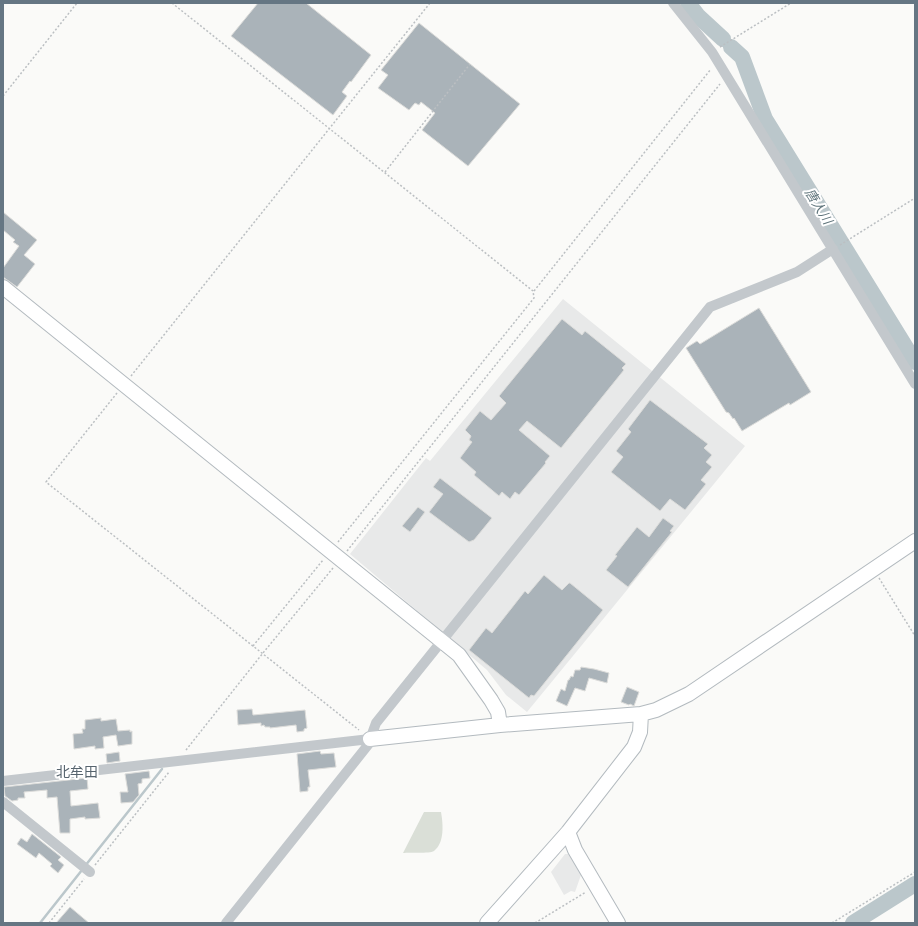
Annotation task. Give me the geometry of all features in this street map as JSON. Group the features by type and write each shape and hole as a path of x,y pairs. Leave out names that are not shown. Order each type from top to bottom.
{"street":[{"path":"673,3 714,57 915,384"},
{"path":"226,923 368,745 376,723 710,307 797,272 833,249"},
{"path":"3,287 459,655 498,712 500,726"},
{"path":"3,781 370,739 641,714 656,710 689,694 915,541"},
{"path":"487,923 568,832 634,747 640,732 641,714"},
{"path":"3,802 87,869"},
{"path":"568,832 576,850 618,923"}],"path":[{"path":"3,96 77,3"},
{"path":"49,923 87,869 177,761 262,654 335,555 534,298 533,291 172,3"},
{"path":"370,739 46,482 430,3"},
{"path":"533,291 714,57 791,3"},
{"path":"384,172 470,64"},
{"path":"253,646 335,555 726,76"},
{"path":"846,242 915,198"},
{"path":"874,570 915,636"},
{"path":"832,923 915,872"},
{"path":"534,923 596,886"}],"shaded area":[{"path":"563,299 745,446 527,712 506,695 487,670 350,554 426,458 430,461"},
{"path":"424,812 441,812 443,827 442,838 438,847 432,852 403,853"},
{"path":"565,854 569,854 581,875 575,892 571,891 564,895 551,872"}],"building":[{"path":"258,3 306,3 371,55 342,92 347,96 333,115 231,36"},
{"path":"419,23 520,104 468,166 422,130 435,113 421,102 419,105 415,103 409,110 378,88 388,75 381,70"},
{"path":"3,212 37,240 24,255 35,264 17,287 3,277 3,268 19,246 13,242 15,240 3,230"},
{"path":"759,308 811,392 790,405 789,403 742,431 734,418 733,419 729,413 726,412 686,348 697,341 700,344"},
{"path":"562,319 582,335 585,331 626,364 622,368 624,370 561,448 527,421 519,430 550,456 545,462 546,463 519,495 515,492 510,499 502,492 499,496 474,475 476,472 460,458 472,442 469,440 471,436 465,430 480,411 491,420 506,403 499,396"},
{"path":"650,400 708,444 704,448 712,455 706,462 712,467 701,480 706,484 685,510 670,499 660,511 611,472 623,457 616,451 631,432 628,429"},
{"path":"440,478 492,518 474,540 469,542 429,512 443,494 433,487"},
{"path":"418,507 425,512 410,532 402,526"},
{"path":"663,518 674,526 670,531 672,532 628,587 606,570 617,556 615,555 637,527 649,537"},
{"path":"544,575 562,590 570,583 603,610 534,696 531,695 529,698 469,650 486,628 492,633 525,591 528,594"},
{"path":"581,667 609,673 607,683 589,678 585,691 575,688 567,706 556,701 561,689 565,691 568,680 571,676 573,677 575,670 580,670"},
{"path":"627,687 639,692 634,706 621,702"},
{"path":"252,709 253,715 305,710 307,728 304,729 304,731 297,732 296,725 270,728 265,727 264,725 261,726 261,723 238,725 237,710"},
{"path":"101,718 101,721 116,719 118,731 132,731 132,744 118,746 116,735 103,737 104,748 95,749 95,746 74,749 73,734 83,733 82,729 85,729 85,720"},
{"path":"320,751 321,754 334,753 336,767 308,770 310,787 308,787 308,791 300,792 297,754"},
{"path":"119,752 120,761 107,763 106,754"},
{"path":"149,771 150,778 142,779 142,783 138,784 139,795 133,802 121,803 120,792 128,792 125,774"},
{"path":"87,778 88,789 70,791 71,806 98,803 100,818 85,819 85,817 70,819 70,833 60,833 57,797 47,798 47,790 24,792 25,798 18,798 18,800 12,801 5,796 4,787"},
{"path":"32,834 61,857 58,860 64,865 58,873 50,866 52,864 39,853 36,858 17,844 21,838 27,842"},
{"path":"70,907 89,923 56,923"}],"waterway":[{"name":"唐人川","path":"688,3 698,16 723,39"},
{"name":"唐人川","path":"731,47 742,57 765,119 915,362"},
{"path":"85,866 162,769"},
{"path":"40,923 82,870"},
{"name":"唐人川","path":"853,923 915,884"}],"district":[{"name":"北牟田","path":"77,772"}]}
